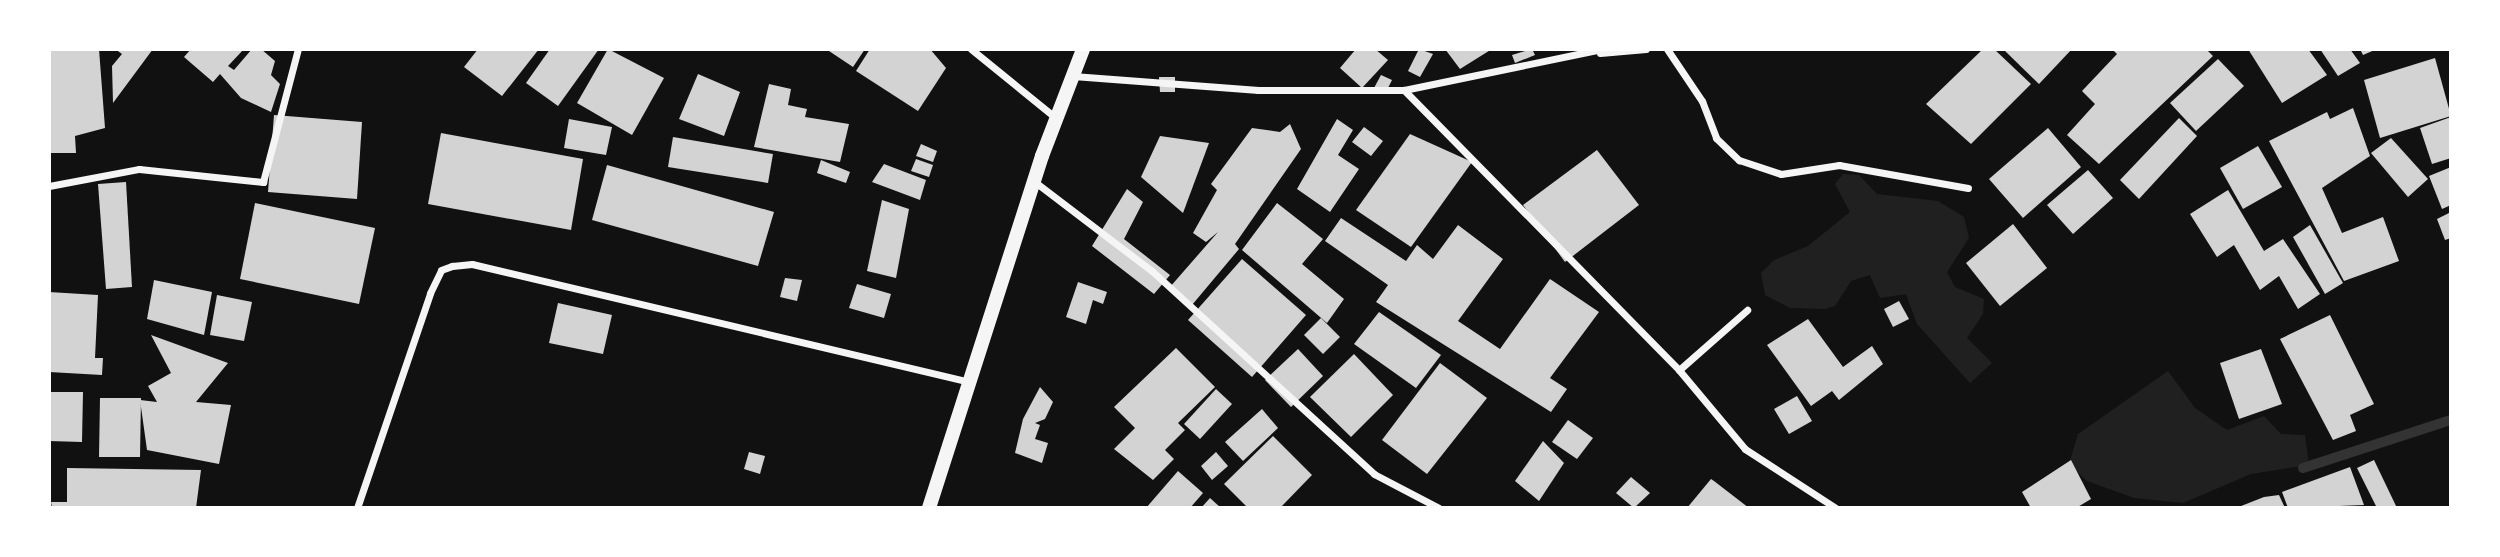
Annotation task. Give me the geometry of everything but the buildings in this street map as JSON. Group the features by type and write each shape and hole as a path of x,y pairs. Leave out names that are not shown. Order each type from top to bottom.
{"main road":[{"path":"929,508 966,381 1056,118 1083,49"}],"street":[{"path":"49,186 139,169 263,182 298,49"},
{"path":"971,49 1056,118"},
{"path":"1072,76 1258,90 1404,90 1601,51 1646,49"},
{"path":"1667,49 1702,101 1716,138 1739,160 1781,174 1839,165 1968,188"},
{"path":"1404,90 1679,370 1745,449 1836,508"},
{"path":"1034,181 1152,271 1374,474 1438,508"},
{"path":"357,508 430,293 441,270 452,266 472,264 966,381"},
{"path":"1679,370 1747,310"}],"shaded area":[{"path":"1843,174 1859,175 1877,194 1938,201 1964,217 1969,238 1947,272 1955,287 1984,299 1983,314 1967,338 1992,363 1970,383 1917,324 1906,294 1880,298 1870,275 1851,281 1835,306 1825,309 1790,308 1765,295 1761,273 1774,260 1808,246 1850,212 1835,184"},
{"path":"2168,371 2195,408 2227,430 2264,416 2281,434 2305,435 2309,465 2251,474 2183,503 2134,498 2087,481 2069,464 2078,434"}],"waterway":[{"path":"2303,468 2451,420"}]}
